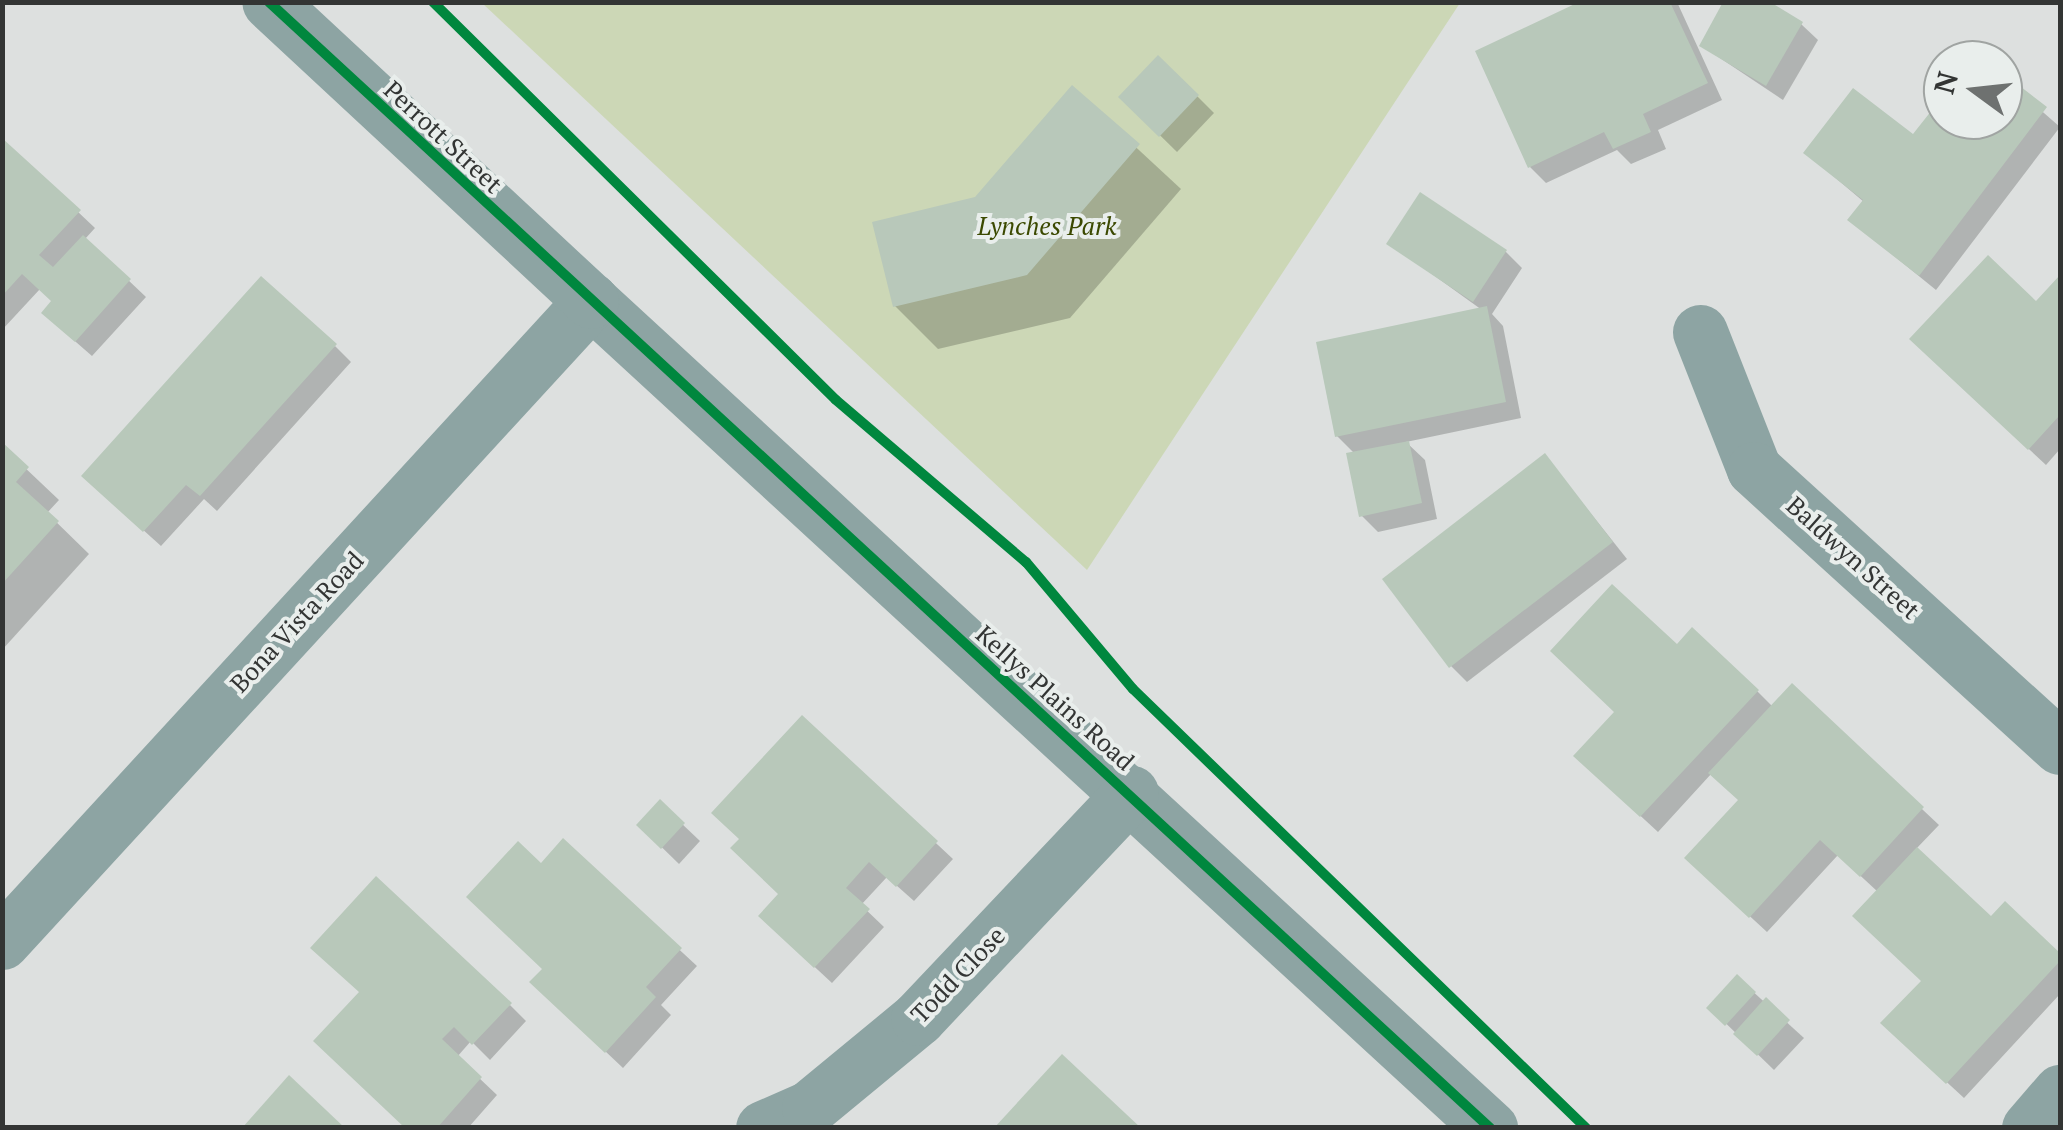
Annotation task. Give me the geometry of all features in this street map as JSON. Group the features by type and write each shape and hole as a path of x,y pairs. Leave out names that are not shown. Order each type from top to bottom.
{"street":[{"name":"Perrott Street","path":"268,2 591,301"},
{"name":"Kellys Plains Road","path":"591,301 1490,1128"},
{"name":"Bona Vista Road","path":"2,942 591,301"},
{"name":"Baldwyn Street","path":"1700,332 1754,469 2060,747"},
{"name":"Todd Close","path":"762,1128 810,1108 918,1018 1130,794"},
{"path":"2029,1128 2060,1092"}],"green space":[{"name":"Lynches Park","path":"482,3 1460,3 1087,570"}],"building":[{"path":"1579,2 1670,2 1708,83 1643,114 1651,132 1613,149 1604,132 1528,168 1475,51"},
{"path":"1723,2 1770,2 1803,22 1766,86 1699,46"},
{"path":"1158,55 1199,95 1159,137 1118,97"},
{"path":"1072,85 1140,144 1027,275 893,307 872,222 975,197"},
{"path":"1853,88 1913,134 1923,121 1923,140 2022,140 1919,276 1847,220 1863,200 1803,153"},
{"path":"2023,88 2047,107 2023,139"},
{"path":"2,138 81,210 39,255 53,267 83,235 131,279 75,342 41,313 51,301 22,274 2,296"},
{"path":"1420,192 1507,250 1473,302 1386,244"},
{"path":"1988,255 2036,301 2060,275 2060,415 2028,450 1909,339"},
{"path":"261,276 337,344 200,496 186,485 143,532 81,476"},
{"path":"1487,306 1506,402 1335,437 1316,342"},
{"path":"1409,441 1422,503 1359,517 1346,453"},
{"path":"2,442 29,467 16,482 59,521 2,584"},
{"path":"1545,453 1613,542 1449,668 1382,579"},
{"path":"1612,584 1677,644 1692,627 1759,690 1640,817 1573,756 1614,712 1550,651"},
{"path":"1792,683 1924,807 1860,877 1820,840 1749,918 1684,858 1738,800 1708,773"},
{"path":"802,715 938,841 896,887 869,862 846,888 870,909 814,968 758,916 778,894 730,848 739,839 711,813"},
{"path":"660,799 685,823 661,849 636,825"},
{"path":"563,838 682,948 646,987 656,997 605,1053 529,982 542,969 466,897 518,841 541,863"},
{"path":"1917,847 1991,916 2005,901 2060,953 2060,961 1946,1084 1880,1023 1921,981 1852,916"},
{"path":"376,876 512,1003 472,1045 454,1027 442,1039 482,1077 437,1128 405,1128 313,1041 359,992 310,948"},
{"path":"1737,974 1756,992 1725,1026 1706,1008"},
{"path":"1766,997 1790,1020 1757,1056 1733,1034"},
{"path":"1062,1054 1141,1128 994,1128"},
{"path":"289,1075 345,1128 242,1128"}],"cycle path":[{"path":"269,2 1490,1128"},
{"path":"433,2 836,400 1026,562 1133,689 1586,1128"}]}
